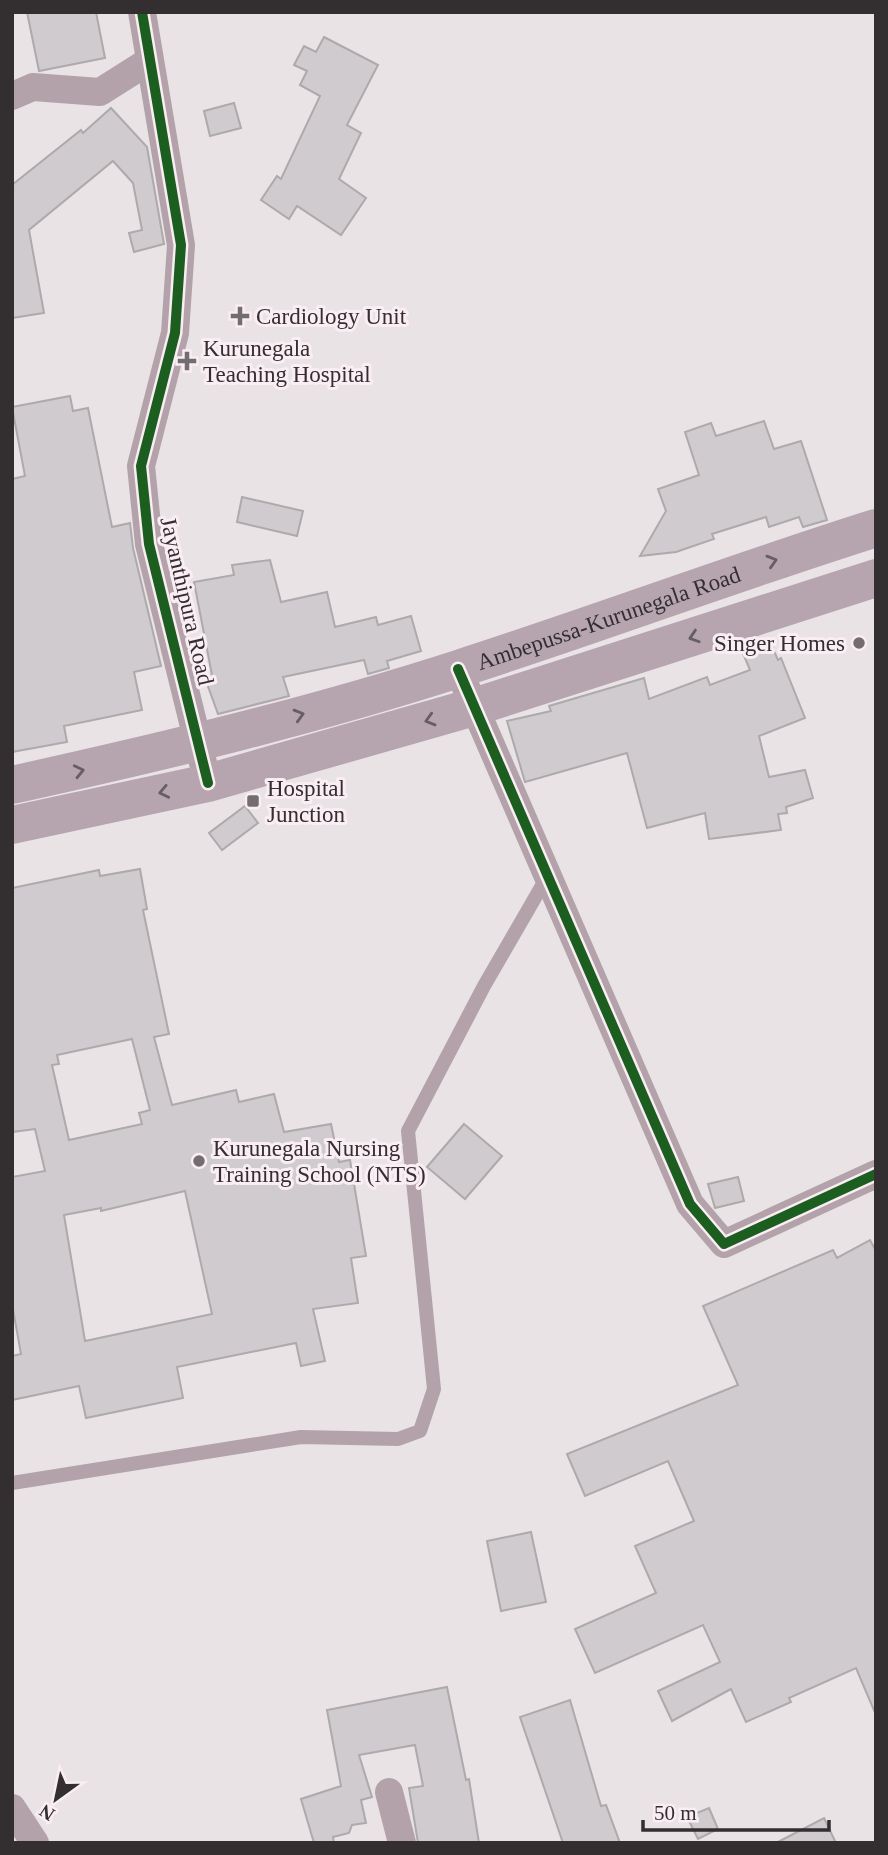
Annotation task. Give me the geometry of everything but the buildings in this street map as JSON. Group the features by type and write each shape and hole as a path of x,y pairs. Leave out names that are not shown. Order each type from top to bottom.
{"highway":[{"name":"Ambepussa-Kurunegala Road","path":"12,785 200,744 458,669 737,571 876,528"},
{"name":"Ambepussa-Kurunegala Road","path":"12,825 208,783 474,708 876,578"}],"street":[{"name":"Jayanthipura Road","path":"142,12 181,245 175,333 141,466 149,544 208,783"},
{"path":"12,96 33,87 100,92 149,61"},
{"path":"458,669 690,1204 724,1244 876,1174"},
{"path":"389,1792 402,1843"},
{"path":"12,1808 35,1843"}],"lane":[{"path":"12,1483 301,1437 398,1439 420,1431 434,1389 408,1130 484,986 547,877"}],"cycle path":[{"path":"142,12 181,245 175,333 141,466 149,544 208,783"},
{"path":"458,669 690,1204 724,1244 876,1174"}],"place":[{"name":"Cardiology Unit","path":"240,316"},
{"name":"Kurunegala Teaching Hospital","path":"187,361"},
{"name":"Singer Homes","path":"859,643"},
{"name":"Hospital Junction","path":"253,801"},
{"name":"Kurunegala Nursing Training School (NTS)","path":"199,1161"}]}
